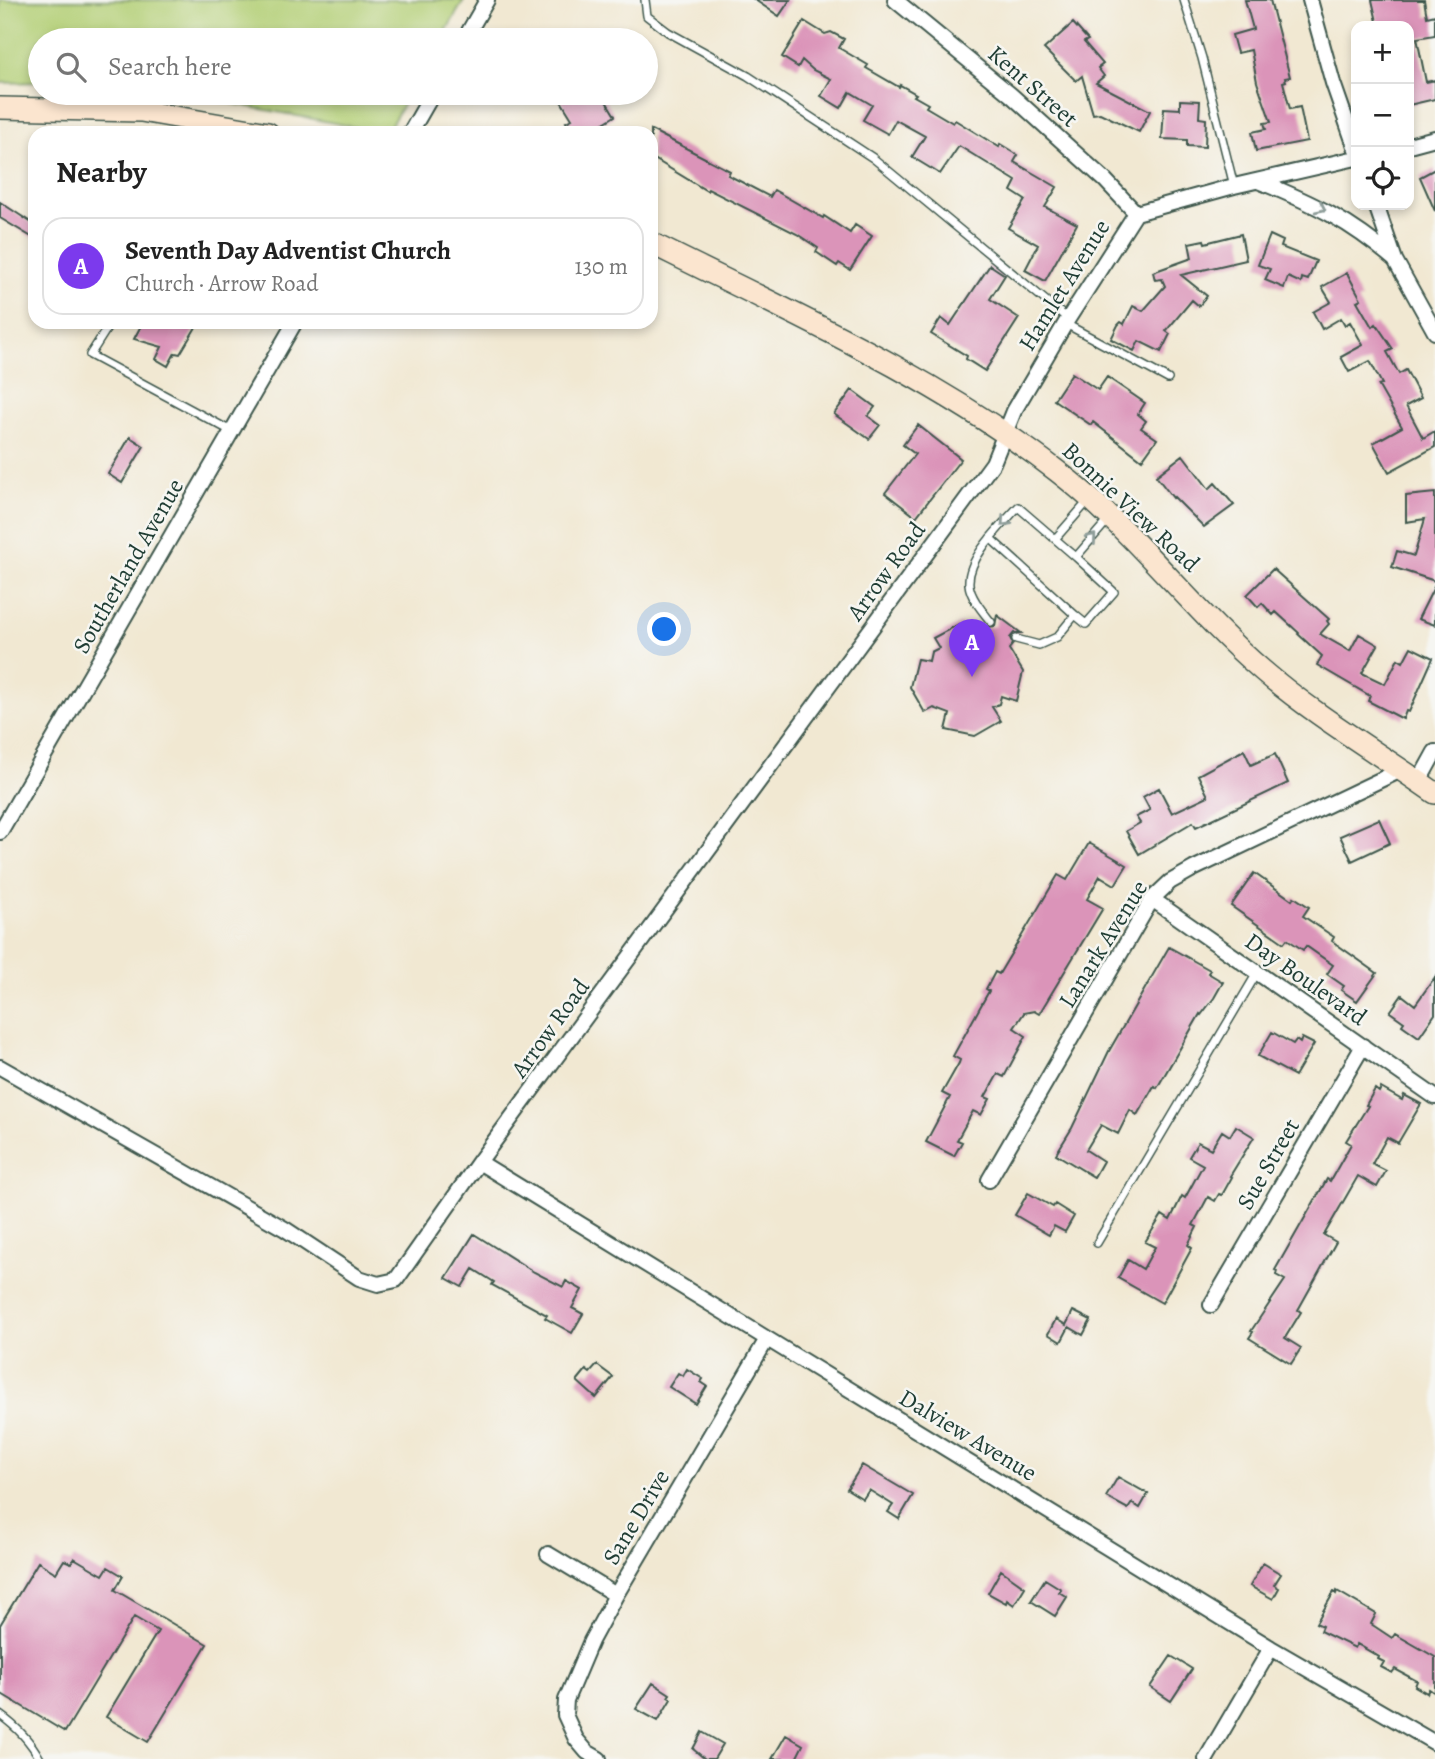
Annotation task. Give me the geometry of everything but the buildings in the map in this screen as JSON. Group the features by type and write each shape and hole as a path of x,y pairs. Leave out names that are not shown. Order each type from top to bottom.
{"street":[{"path":"471,28 487,0"},
{"path":"1310,0 1325,58 1355,147"},
{"name":"Kent Street","path":"903,2 1105,180 1136,213"},
{"path":"414,126 426,105"},
{"path":"0,108 141,111 216,126"},
{"path":"1414,144 1435,138"},
{"name":"Hamlet Avenue","path":"1004,433 1067,321 1136,213 1234,186 1351,159"},
{"path":"1258,181 1334,214 1395,260"},
{"path":"1378,210 1395,260 1435,332"},
{"name":"Bonnie View Road","path":"658,247 897,367 1004,433 1058,471 1090,498 1262,671 1300,701 1418,781"},
{"name":"Southerland Avenue","path":"0,832 291,329"},
{"name":"Arrow Road","path":"0,1067 285,1229 359,1278 377,1284 396,1280 479,1162 993,463 1004,433"},
{"path":"1418,781 1435,752"},
{"name":"Lanark Avenue","path":"989,1181 1152,898 1170,882 1193,869 1418,781"},
{"name":"Day Boulevard","path":"1152,898 1435,1097"},
{"name":"Sue Street","path":"1211,1305 1363,1046"},
{"name":"Dalview Avenue","path":"479,1162 1271,1648 1435,1742"},
{"name":"Sane Drive","path":"599,1759 587,1752 569,1727 565,1715 566,1700 591,1641 616,1595 767,1339"},
{"path":"548,1554 616,1595"},
{"path":"1206,1759 1271,1648"}],"lane":[{"path":"645,0 647,16 668,32 748,76 873,158 1067,321 1168,379"},
{"path":"1184,0 1202,58 1234,186"},
{"path":"107,329 90,355 232,432"},
{"path":"1055,539 1090,498"},
{"path":"990,538 1086,624 1114,592 1018,507 990,538 970,570 969,587 991,622"},
{"path":"1076,557 1110,517"},
{"path":"1016,639 1040,645 1057,637 1075,615"},
{"path":"1097,1243 1257,973"},
{"path":"0,1716 15,1726 31,1743 40,1759"}],"green space":[{"path":"0,0 464,0 448,28 28,28 28,82 0,83"},
{"path":"240,105 403,105 390,126 350,126"}],"place":[{"name":"Seventh Day Adventist Church","path":"972,677"}]}
